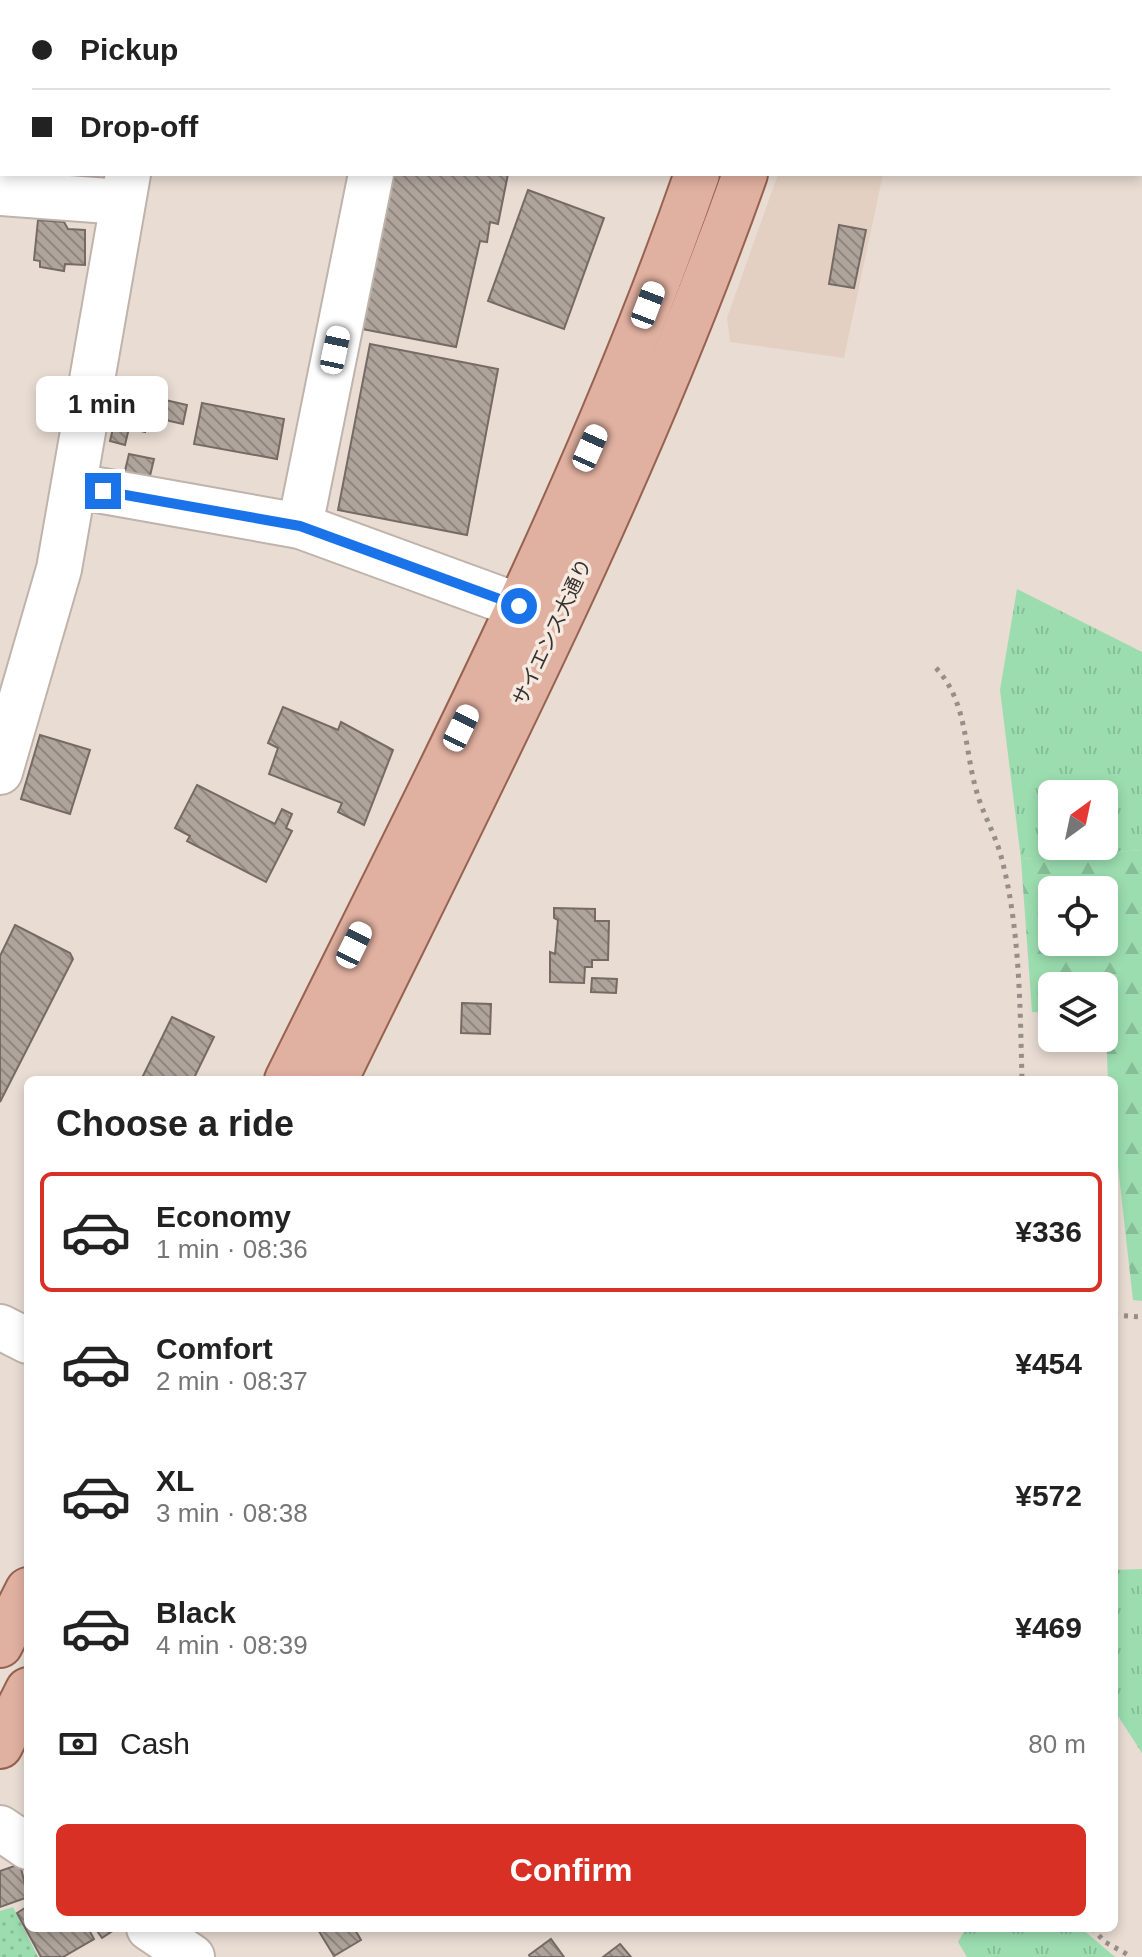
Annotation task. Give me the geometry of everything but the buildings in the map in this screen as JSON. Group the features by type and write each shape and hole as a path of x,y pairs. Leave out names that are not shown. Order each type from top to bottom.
{"main road":[{"name":"サイエンス大通り","path":"289,1076 519,606 614,395 696,176"},
{"name":"サイエンス大通り","path":"337,1076 536,668 650,418 744,176"},
{"path":"0,1645 24,1598"},
{"path":"0,1746 24,1698"}],"street":[{"path":"300,526 371,176"},
{"path":"0,193 125,188 59,569 3,754"},
{"path":"75,486 300,526 519,606"},
{"path":"0,1327 24,1339"},
{"path":"0,1828 24,1844"},
{"path":"155,1932 192,1957"}],"path":[{"path":"936,668 951,683 965,728 977,792 1001,853 1008,887 1022,1076"},
{"path":"1118,1315 1142,1317"},
{"path":"1096,1932 1105,1942 1132,1957"}],"shaded area":[{"path":"777,176 883,176 844,358 730,342 727,318"}],"green space":[{"path":"1017,589 1142,652 1142,850 1118,852 1118,780 1038,780 1038,858 1021,859 1000,690"},
{"path":"1142,850 1142,1301 1133,1300 1118,1167 1118,1076 1108,1076 1107,1052 1118,1052 1118,972 1038,972 1038,1012 1032,1012 1021,859 1118,860 1118,852"},
{"path":"1142,1569 1142,1753 1118,1716 1118,1570"},
{"path":"13,1907 38,1957 0,1957 0,1911"},
{"path":"964,1932 1086,1932 1115,1957 967,1957 958,1942"}],"route":[{"path":"103,491 300,526 519,606"}]}
